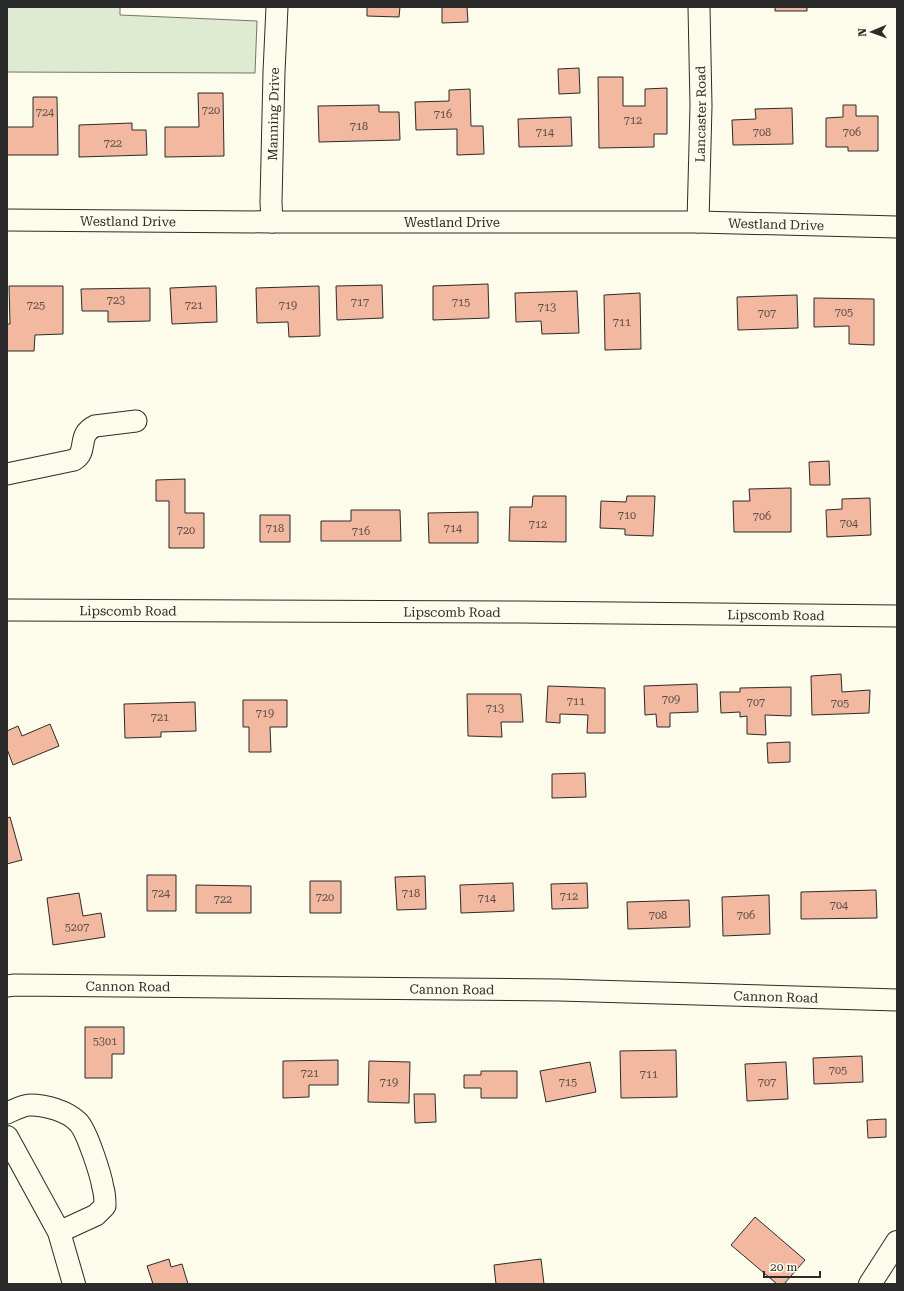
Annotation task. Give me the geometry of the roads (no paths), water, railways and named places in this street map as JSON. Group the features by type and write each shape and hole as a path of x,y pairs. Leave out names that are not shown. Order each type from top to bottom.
{"main road":[{"path":"7,1136 59,1232 74,1284"},
{"path":"870,1284 897,1242"}],"street":[{"name":"Manning Drive","path":"272,222 273,95 277,7"},
{"name":"Lancaster Road","path":"698,222 701,106 699,7"},
{"name":"Westland Drive","path":"7,220 272,222 698,222 897,227"},
{"path":"7,474 74,460 78,458 81,453 86,432 90,428 95,426 136,421"},
{"name":"Lipscomb Road","path":"7,610 527,612 897,616"},
{"name":"Cannon Road","path":"7,986 558,990 897,1000"},
{"path":"7,1113 29,1105 48,1108 67,1114 79,1123 84,1132 104,1188 105,1206 96,1216 59,1232"}]}
